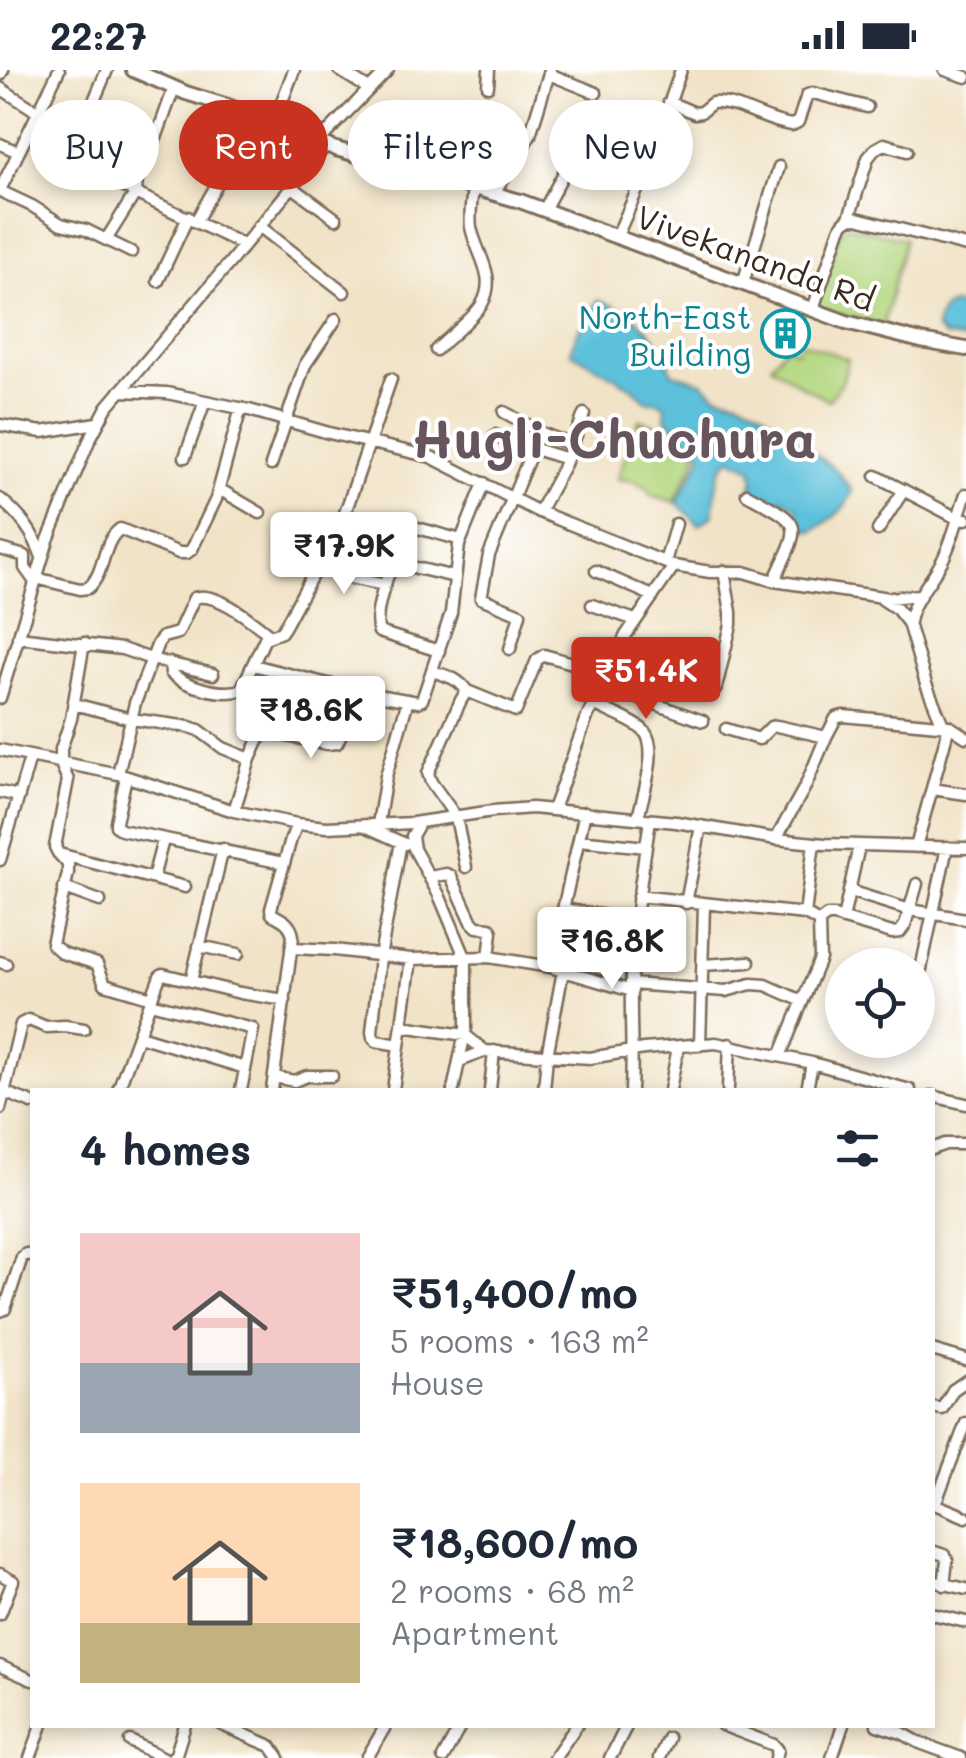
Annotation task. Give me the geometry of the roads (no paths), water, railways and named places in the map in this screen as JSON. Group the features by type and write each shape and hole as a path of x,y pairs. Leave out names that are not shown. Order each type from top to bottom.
{"street":[{"path":"44,100 59,70"},
{"path":"94,100 107,70"},
{"name":"Vivekananda Rd","path":"133,70 206,100"},
{"path":"283,100 294,70"},
{"path":"339,70 369,90"},
{"path":"328,137 388,70"},
{"path":"488,86 489,70"},
{"path":"670,100 681,70"},
{"path":"946,70 966,77"},
{"path":"494,194 530,135 550,72 596,94"},
{"path":"0,88 30,107"},
{"path":"106,240 136,192 137,180 174,88"},
{"path":"693,112 701,112 712,103 730,104 750,114 792,125 798,122 807,95 813,93 867,107"},
{"path":"30,128 0,191 61,224 86,230 131,252"},
{"path":"0,144 18,152"},
{"path":"813,308 872,153 884,144 907,151"},
{"path":"743,283 779,166"},
{"path":"131,190 244,245"},
{"path":"158,281 210,190"},
{"path":"0,698 42,558 106,407 288,190"},
{"path":"296,190 336,219"},
{"path":"436,350 481,306 488,284 485,262 472,230 472,190"},
{"name":"Vivekananda Rd","path":"481,190 846,322 966,349"},
{"path":"544,210 555,190"},
{"path":"617,236 637,190"},
{"path":"850,218 966,246"},
{"path":"259,226 344,292"},
{"path":"272,465 309,356 336,320"},
{"path":"170,664 171,674 180,681 236,693 241,690 265,638 282,632 286,626 344,516 391,379"},
{"path":"120,391 167,393 241,408 431,457 539,512 670,564 744,572 876,596 920,596"},
{"path":"186,458 206,402"},
{"path":"0,549 25,556 25,568 36,580 80,589 88,588 97,578 110,540 120,529 179,553 192,550 212,512 241,408"},
{"path":"504,412 572,445"},
{"path":"539,512 584,414"},
{"path":"0,425 42,432 98,423"},
{"path":"495,435 530,455"},
{"path":"510,649 520,614 484,601 480,593 490,555 530,455 538,450 567,458"},
{"path":"876,476 962,518"},
{"path":"252,665 360,692 422,700 451,613 461,540 484,483"},
{"path":"219,489 260,513"},
{"path":"878,530 904,490"},
{"path":"747,494 787,516 794,527 791,544 774,580"},
{"path":"908,623 912,607 947,552 962,518 966,494"},
{"path":"0,499 20,516 36,539 42,558"},
{"path":"553,809 608,673 670,564 676,524"},
{"path":"414,527 461,540"},
{"path":"439,651 376,629 385,585 394,564 455,577"},
{"path":"318,566 385,585"},
{"path":"596,570 653,596"},
{"path":"716,688 732,625 724,572"},
{"path":"270,635 205,595 190,603 178,634 163,637 151,659 131,719 116,826 163,840 283,863"},
{"path":"876,596 898,609 908,623 926,684 946,726 916,847"},
{"path":"592,605 635,620"},
{"path":"18,637 122,649 213,674"},
{"path":"84,644 74,704 60,749 68,780 55,840 58,853 68,864 52,938 55,948 97,964 105,984 252,1030 242,1088"},
{"path":"432,671 453,678 467,692 516,711 537,660 544,655 608,673"},
{"path":"602,686 703,721"},
{"path":"234,811 259,737 266,732 336,743 360,692"},
{"path":"466,867 456,817 428,773 467,692"},
{"path":"378,824 386,776 408,700"},
{"path":"74,704 131,719 190,727 250,759"},
{"path":"594,704 638,727 648,738 652,758 631,987 631,1088"},
{"path":"776,839 806,785 834,720 843,716 946,726 966,736"},
{"path":"726,730 759,739 777,726 826,737"},
{"path":"0,750 122,775 234,811 297,824 364,826 512,809 553,809 814,843 966,848"},
{"path":"0,860 30,758"},
{"path":"932,788 966,794"},
{"path":"0,792 19,796"},
{"path":"550,967 585,812"},
{"path":"420,822 412,836 414,849 466,959 465,1035 453,1088"},
{"path":"272,1088 292,929 271,909 297,824"},
{"path":"364,826 414,849"},
{"path":"686,902 700,826"},
{"path":"153,878 163,840"},
{"path":"580,840 646,847"},
{"path":"400,842 380,957 373,1037 400,1045"},
{"path":"805,914 814,843"},
{"path":"843,918 859,846"},
{"path":"926,948 948,848"},
{"path":"190,980 223,849"},
{"path":"58,853 185,887"},
{"path":"430,877 450,876 472,922 490,928 490,957"},
{"path":"819,922 827,916 843,918 897,933 903,930 917,884"},
{"path":"64,888 100,901"},
{"path":"849,891 910,910 966,918"},
{"path":"638,896 805,914 819,922"},
{"path":"700,1045 704,905"},
{"path":"563,909 636,921"},
{"path":"780,1056 820,959 819,922"},
{"path":"199,946 238,954"},
{"path":"292,948 411,959 490,957 631,987 726,991 751,984 766,985 802,1001"},
{"path":"393,1088 411,959"},
{"path":"702,966 749,962"},
{"path":"544,1088 562,971"},
{"path":"119,1088 163,974 285,1000"},
{"path":"0,1109 23,1021 84,1029"},
{"path":"402,1026 465,1035 490,1051"},
{"path":"139,1036 245,1068"},
{"path":"460,1061 490,1051 590,1058 716,1042 903,1088"},
{"path":"728,1088 730,1044"},
{"path":"670,1088 678,1046"},
{"path":"490,1051 490,1088"},
{"path":"807,1088 812,1063"},
{"path":"274,1077 294,1081 307,1076 332,1076"},
{"path":"2,1091 30,1102"},
{"path":"935,1097 966,1104"},
{"path":"935,1148 966,1144"},
{"path":"0,1311 5,1310 22,1257 30,1255"},
{"path":"935,1351 966,1360"},
{"path":"935,1409 942,1410 953,1390 966,1381"},
{"path":"935,1501 966,1423"},
{"path":"935,1504 966,1517"},
{"path":"935,1552 947,1560 938,1583 966,1589"},
{"path":"0,1574 13,1581 0,1614"},
{"path":"935,1615 966,1622"},
{"path":"0,1666 30,1679"},
{"path":"30,1758 41,1728"},
{"path":"130,1741 168,1758 176,1754 184,1728"},
{"path":"229,1728 272,1746 279,1758"},
{"path":"366,1758 384,1728"},
{"path":"443,1758 459,1728"},
{"path":"554,1758 575,1728"},
{"path":"610,1758 625,1728"},
{"path":"730,1728 774,1745 778,1750 776,1758"},
{"path":"832,1758 842,1728"},
{"path":"888,1728 961,1758"},
{"path":"659,1758 668,1738"}],"water":[{"path":"598,300 624,311 645,327 672,373 702,382 716,395 759,409 837,471 852,491 842,510 813,531 802,527 795,521 798,508 781,498 776,504 750,490 754,481 752,468 731,458 718,477 712,516 699,525 677,503 702,453 665,418 666,406 646,401 632,387 571,352"},
{"path":"953,305 966,307 966,340 944,336 936,328 941,313"}],"place":[{"name":"North-East Building","path":"786,334"}],"district":[{"name":"Hugli-Chuchura","path":"614,437"}]}
